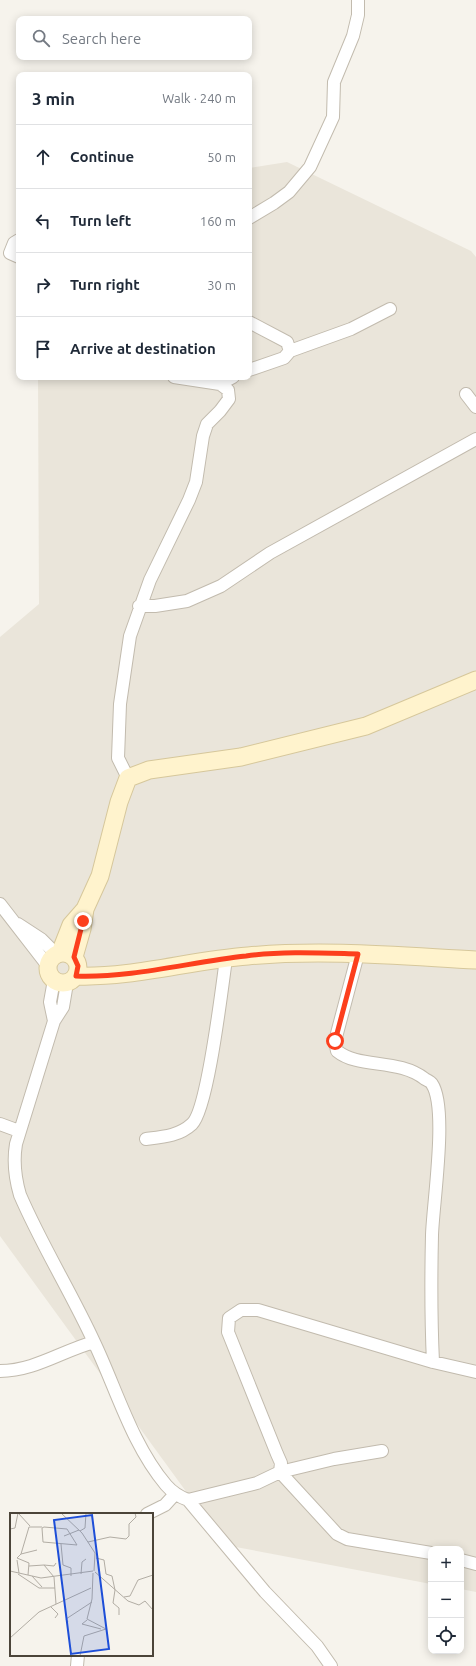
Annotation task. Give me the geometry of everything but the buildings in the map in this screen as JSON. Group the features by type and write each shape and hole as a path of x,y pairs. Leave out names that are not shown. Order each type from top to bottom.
{"street":[{"path":"252,216 289,192 310,167 333,117 334,82 353,36 358,15 358,0"},
{"path":"16,242 14,243 16,255"},
{"path":"252,369 284,358 290,351 351,329 390,309"},
{"path":"252,324 287,342 290,351"},
{"path":"194,380 220,384 228,390 229,399 207,424 203,436 196,482 139,606 130,636 120,704 118,758 128,778 119,802 100,876 85,909 82,929 62,967 63,1007 54,1021 19,1131 14,1155 16,1180 20,1195 94,1342 140,1446 166,1485 175,1494 188,1500 265,1592 317,1646 331,1666"},
{"path":"220,384 227,380"},
{"path":"466,394 476,407"},
{"path":"139,606 155,606 187,601 221,586 270,554 476,439"},
{"path":"128,778 149,770 241,757 366,726 476,680"},
{"path":"0,904 14,923 37,936 62,967 91,976 285,953 358,954 476,960"},
{"path":"358,954 335,1041 337,1051 343,1056 391,1064 421,1075 432,1084 438,1106 440,1132 432,1233 431,1293 433,1362"},
{"path":"146,1139 182,1132 194,1123 199,1112 213,1050 226,959"},
{"path":"0,1124 19,1131"},
{"path":"428,1552 347,1539 337,1534 280,1472 281,1463 228,1332 229,1318 241,1310 258,1310 433,1362 476,1372"},
{"path":"0,1371 26,1369 75,1347 94,1342"},
{"path":"188,1500 257,1483 280,1472 334,1459 382,1451"},
{"path":"149,1513 165,1505 175,1494"},
{"path":"464,1561 476,1564"},
{"path":"76,1666 78,1656"}],"shaded area":[{"path":"287,162 471,251 476,257 476,1592 464,1590 464,1546 428,1546 428,1583 225,1545 0,1236 0,637 39,604 38,380 252,380 252,168"}],"route":[{"path":"83,921 74,957 78,966 76,976 151,970 246,956 285,953 358,954 335,1041"}]}
